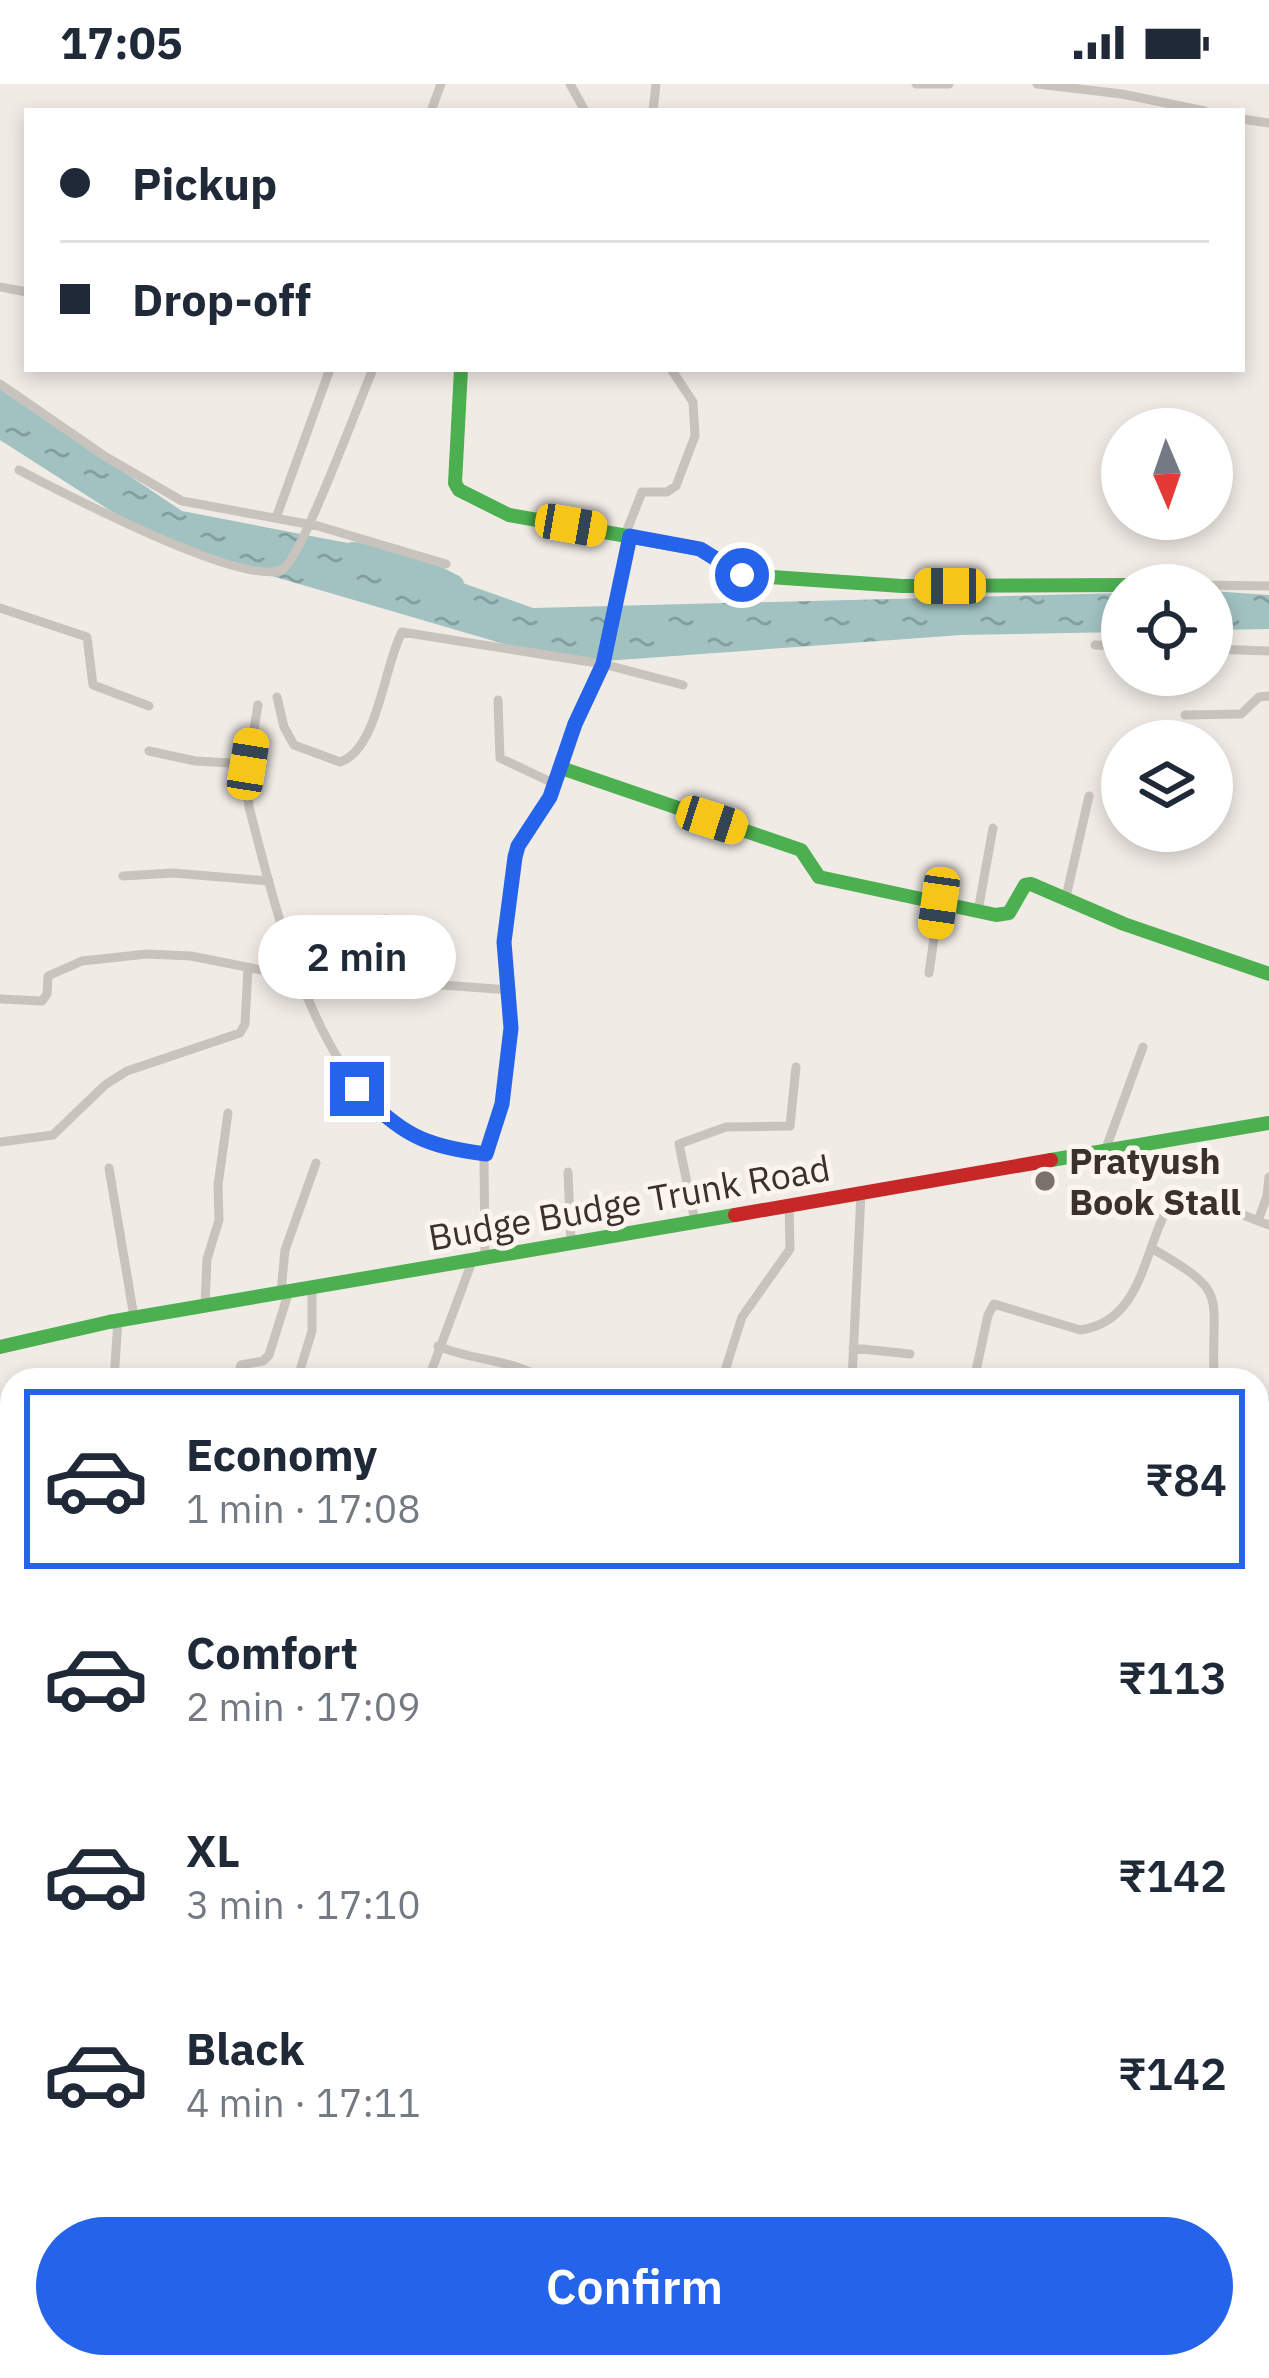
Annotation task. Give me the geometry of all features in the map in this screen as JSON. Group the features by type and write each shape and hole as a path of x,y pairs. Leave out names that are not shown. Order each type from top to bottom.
{"street":[{"path":"916,84 949,84"},
{"path":"1037,84 1191,108"},
{"path":"276,518 329,372"},
{"path":"19,470 182,548 268,572 286,567 308,526 373,372"},
{"path":"461,372 457,488 509,515 700,549 742,575 902,586 1101,585"},
{"path":"432,1368 479,1258 486,1154 502,1104 511,1028 504,942 515,857 555,784 604,660 628,535 642,492 667,492 676,486 695,436 696,411 673,372"},
{"path":"0,384 167,495 199,506 276,518 446,564"},
{"path":"1233,585 1269,586"},
{"path":"0,608 87,637 93,685 149,706"},
{"path":"277,697 294,746 340,762 356,752 376,714 402,632 604,660 683,685"},
{"path":"1096,645 1101,645"},
{"path":"1233,650 1269,651"},
{"path":"1185,715 1241,714 1259,697 1269,696"},
{"path":"498,700 500,758 555,784"},
{"path":"258,705 248,764 249,807 311,1011 350,1080 375,1106 426,1143 486,1154"},
{"path":"148,751 195,761 248,764"},
{"path":"561,767 790,845 805,853 819,878 995,915 1009,913 1025,885 1269,974"},
{"path":"1066,897 1089,796"},
{"path":"978,911 993,828"},
{"path":"122,876 173,873 269,881"},
{"path":"929,973 939,903"},
{"path":"0,999 42,1001 50,973 82,961 147,954 191,956 297,975 369,965 385,919 402,922 434,943 442,986 511,990"},
{"path":"0,1142 59,1132 105,1085 127,1071 240,1033 245,1024 248,968"},
{"path":"1106,1151 1144,1047"},
{"path":"695,1221 679,1144 726,1127 790,1126 796,1066"},
{"path":"206,1305 207,1259 219,1220 218,1185 228,1114"},
{"name":"Budge Budge Trunk Road","path":"0,1347 126,1319 1269,1123"},
{"path":"240,1368 266,1359 285,1292 285,1250 316,1163"},
{"path":"109,1168 126,1319 116,1368"},
{"path":"568,1172 571,1243"},
{"path":"977,1368 990,1307 999,1304 1080,1330 1095,1328 1121,1313 1154,1249 1170,1203 1264,1222 1269,1177"},
{"path":"852,1368 861,1193"},
{"path":"726,1368 742,1317 790,1249 789,1205"},
{"path":"1154,1249 1207,1285 1216,1307 1213,1368"},
{"path":"301,1368 312,1331 312,1287"},
{"path":"438,1346 473,1359 525,1368"},
{"path":"853,1348 910,1354"}],"water":[{"path":"0,389 182,511 353,544 533,608 1101,594 1101,632 961,635 605,661 518,648 173,547 0,440"},
{"path":"1233,592 1269,595 1269,629 1233,630"}],"waterway":[{"path":"352,551 396,554 455,584"}],"traffic: fast":[{"path":"461,372 455,483 459,490 509,515 700,549 742,575 902,586 1101,585"},
{"path":"561,768 801,850 819,877 996,915 1009,913 1025,885 1031,884 1124,924 1269,974"},
{"path":"1051,1160 1269,1123"},
{"path":"0,1347 109,1322 735,1215"}],"traffic: jam":[{"path":"735,1215 1051,1160"}],"place":[{"name":"Pratyush Book Stall","path":"1045,1181"}],"route":[{"path":"357,1089 426,1143 486,1154 502,1104 511,1028 504,942 515,857 550,797 575,724 598,678 630,536 700,549 742,575"}]}
